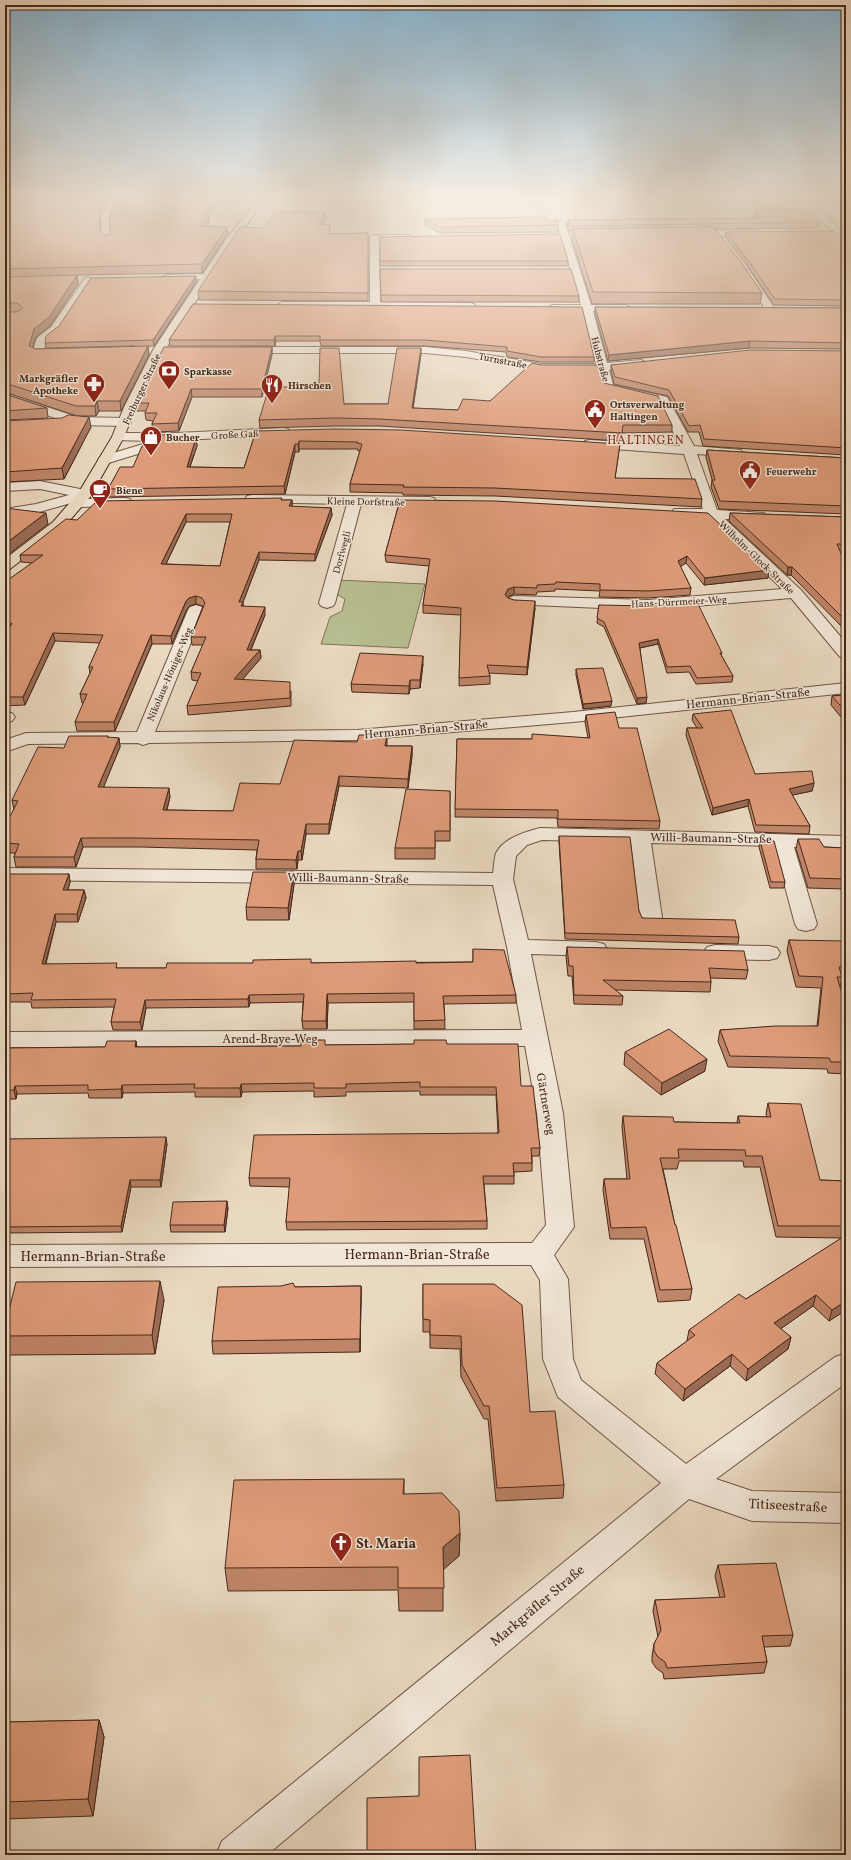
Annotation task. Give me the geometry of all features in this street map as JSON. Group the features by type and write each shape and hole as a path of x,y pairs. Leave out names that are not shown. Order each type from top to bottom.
{"main road":[{"name":"Freiburger Straße","path":"5,566 58,525 82,498 106,460 118,437 154,350 189,304 200,286"}],"street":[{"path":"70,352 37,354 41,340 55,329 89,286"},
{"path":"375,305 377,286"},
{"name":"Hubstraße","path":"578,286 587,308 608,387 663,400 689,450"},
{"path":"755,309 774,309 756,286"},
{"path":"189,304 204,304"},
{"path":"274,304 477,307"},
{"path":"540,308 634,308"},
{"path":"154,350 174,350"},
{"name":"Turnstraße","path":"229,350 425,350 466,354 540,368 602,367 656,362"},
{"path":"5,397 76,421"},
{"path":"45,423 76,421 125,422"},
{"name":"Große Gaß","path":"118,437 176,437 298,432"},
{"name":"Große Gaß","path":"106,460 176,437"},
{"path":"576,443 752,454"},
{"name":"Wilhelm-Glock-Straße","path":"689,450 712,514 795,593 846,653"},
{"path":"5,487 40,486 82,498"},
{"path":"5,513 35,510 82,498"},
{"path":"5,500 82,498 141,501"},
{"name":"Kleine Dorfstraße","path":"238,500 441,502"},
{"name":"Dorfwegli","path":"327,603 355,500"},
{"path":"665,512 775,516"},
{"name":"Hans-Dürrmeier-Weg","path":"514,601 648,605 795,593"},
{"name":"Nikolaus-Höniger-Weg","path":"143,739 196,610"},
{"name":"Hermann-Brian-Straße","path":"5,746 26,739 143,739 357,735 573,717 846,688"},
{"name":"Willi-Baumann-Straße","path":"5,874 502,879 506,854 520,841 540,834 846,842"},
{"name":"Willi-Baumann-Straße","path":"640,836 651,916"},
{"name":"Willi-Baumann-Straße","path":"782,840 806,924"},
{"name":"Gärtnerweg","path":"502,879 518,948 534,1038 550,1113 560,1227 539,1254"},
{"path":"518,948 620,950"},
{"path":"698,952 769,954"},
{"name":"Arend-Braye-Weg","path":"5,1040 534,1038"},
{"path":"539,1254 554,1279 558,1359 569,1388 685,1483"},
{"name":"Hermann-Brian-Straße","path":"5,1256 539,1254"},
{"name":"Markgräfler Straße","path":"236,1855 685,1483 846,1366"},
{"name":"Titiseestraße","path":"685,1483 752,1506 846,1508"}],"green space":[{"path":"337,580 425,584 408,648 321,644 330,617 342,611 345,599 333,592"}],"building":[{"path":"5,286 70,286 49,317 34,329 29,346 36,349 148,346 120,401 97,401 95,406 76,406 5,383 5,312 17,312 23,308 17,303 5,303"},
{"path":"86,286 189,286 153,340 45,343 46,336 59,326"},
{"path":"201,286 368,286 368,293 198,291"},
{"path":"381,286 576,286 579,296 381,295"},
{"path":"591,286 757,286 762,293 593,292"},
{"path":"766,286 846,286 846,300 775,299"},
{"path":"193,304 582,307 594,357 541,357 507,351 507,347 425,340 320,340 320,336 275,336 274,340 169,340"},
{"path":"595,307 846,308 846,343 750,341 609,355"},
{"path":"164,347 272,347 262,389 191,389 178,423 152,424 157,413 145,413 149,403 135,403"},
{"path":"320,348 339,348 344,404 388,404 397,348 421,348 412,408 458,410 463,399 490,401 532,363 541,365 597,365 604,383 658,396 672,425 623,425 622,433 379,419 336,418 259,420 269,387 319,387"},
{"path":"750,350 846,351 846,448 704,439 700,425 689,426 669,390 615,377 611,365"},
{"path":"5,394 47,408 5,411"},
{"path":"68,415 89,417 62,468 5,472 5,421 62,418"},
{"path":"334,429 401,430 620,444 615,478 695,479 702,499 495,488 403,487 404,485 350,484 362,444 357,443 358,442 299,441 298,444 295,444 284,486 108,489 120,467 133,467 142,446 161,441 162,435 173,434 172,438 196,438 187,467 244,468 256,431"},
{"path":"707,450 846,458 846,506 720,501 712,480 715,480"},
{"path":"282,498 281,500 292,500 289,506 331,508 315,554 259,552 239,602 243,602 241,606 265,607 247,650 260,650 234,679 290,682 290,698 187,706 201,673 191,672 206,637 191,637 205,603 202,598 196,596 189,598 186,601 171,636 151,635 114,722 75,722 87,694 80,694 93,667 89,667 103,635 53,633 23,697 5,697 5,636 12,623 5,628 5,582 43,555 20,555 66,519 77,520 97,501","holes":["186,514 232,514 220,566 161,564"]},
{"path":"400,500 495,501 708,513 769,570 705,578 687,556 678,561 691,588 649,591 600,590 600,584 556,582 555,584 537,585 537,588 514,587 508,589 505,595 508,598 514,600 535,601 527,667 487,665 490,676 459,678 461,608 423,605 430,559 385,555"},
{"path":"5,508 46,513 5,544"},
{"path":"730,513 846,517 846,544 837,544 846,565 846,621 792,567 788,567"},
{"path":"697,602 722,653 720,653 733,676 697,678 690,666 667,667 658,639 639,643 647,697 637,698 604,622 597,618 599,605 648,606"},
{"path":"360,653 423,656 420,680 410,680 409,686 351,684"},
{"path":"603,668 612,701 583,704 576,669"},
{"path":"846,695 846,712 832,696"},
{"path":"731,710 755,774 812,771 814,783 789,789 810,826 756,825 749,799 713,808 687,728 703,728 693,714"},
{"path":"615,712 619,728 637,728 660,821 558,819 558,810 455,809 457,739 532,739 532,734 590,738 586,715"},
{"path":"359,735 387,735 385,746 412,746 408,779 339,776 329,824 306,824 301,851 298,851 296,860 256,859 259,840 81,838 74,857 14,857 19,844 5,843 5,826 18,801 12,800 38,747 64,748 69,736 108,736 107,737 119,738 98,787 169,788 163,810 233,811 240,783 280,784 294,740 357,742"},
{"path":"406,789 450,791 450,831 435,831 435,848 395,848"},
{"path":"559,836 630,837 639,911 642,918 735,920 739,937 565,933"},
{"path":"798,839 819,839 824,847 846,848 846,879 810,878"},
{"path":"760,841 774,841 785,882 771,882"},
{"path":"253,872 294,872 288,908 246,907"},
{"path":"8,874 69,874 63,890 84,890 77,914 55,914 42,964 117,963 116,968 166,968 167,963 253,963 253,960 311,959 311,963 416,961 416,963 473,962 473,949 504,950 516,995 443,996 445,1020 414,1021 414,993 327,994 326,1021 302,1021 304,994 249,995 248,999 145,1000 140,1022 111,1022 116,999 31,1000 33,993 5,994 5,880"},
{"path":"789,940 845,941 846,967 839,967 842,977 837,977 846,1007 846,1062 831,1062 829,1058 730,1056 720,1030 775,1026 818,1026 823,977 799,976"},
{"path":"567,947 744,951 748,970 709,968 711,982 603,980 623,996 574,995 573,966 569,966"},
{"path":"669,1029 707,1059 662,1083 625,1052"},
{"path":"301,1040 325,1040 325,1045 414,1044 414,1040 446,1040 447,1044 518,1044 521,1086 533,1086 540,1148 531,1148 532,1163 513,1163 514,1176 483,1176 487,1221 286,1222 290,1178 249,1178 254,1135 499,1133 496,1087 420,1087 420,1082 346,1084 346,1088 314,1088 314,1083 241,1084 240,1088 194,1088 195,1084 122,1085 121,1089 88,1090 88,1085 15,1086 14,1090 5,1090 5,1048 105,1047 107,1041 136,1041 135,1047 301,1046"},
{"path":"768,1103 801,1104 820,1180 846,1181 846,1226 778,1226 762,1156 746,1156 745,1150 678,1149 679,1158 660,1158 675,1225 692,1289 660,1290 646,1227 611,1228 604,1179 630,1179 623,1116 673,1117 674,1122 740,1123 738,1116 771,1117"},
{"path":"166,1137 160,1180 130,1180 121,1226 5,1227 5,1139"},
{"path":"227,1201 224,1225 170,1225 173,1202"},
{"path":"846,1235 846,1301 832,1310 816,1295 774,1323 791,1337 748,1369 732,1354 685,1389 657,1363 695,1335 689,1330 739,1294 746,1299"},
{"path":"160,1281 152,1335 5,1336 5,1326 16,1282"},
{"path":"293,1283 295,1287 361,1286 360,1339 212,1341 218,1287 281,1286"},
{"path":"423,1284 494,1284 522,1305 530,1412 555,1411 564,1485 497,1488 489,1406 484,1406 462,1365 461,1336 430,1335 430,1320 423,1319"},
{"name":"St. Maria","path":"404,1479 403,1494 442,1493 459,1511 460,1533 443,1547 444,1588 398,1588 398,1567 225,1568 234,1480"},
{"path":"776,1563 793,1635 762,1636 767,1662 667,1668 665,1662 658,1657 654,1651 654,1644 661,1630 655,1600 725,1597 718,1565"},
{"path":"99,1720 88,1799 5,1802 5,1722"},
{"path":"470,1755 476,1855 367,1855 367,1798 419,1796 419,1757"}],"place":[{"name":"Sparkasse","path":"169,390"},
{"name":"Markgräfler Apotheke","path":"94,404"},
{"name":"Hirschen","path":"272,404"},
{"name":"Ortsverwaltung Haltingen","path":"595,430"},
{"name":"Bucher","path":"151,456"},
{"name":"Feuerwehr","path":"750,490"},
{"name":"Biene","path":"100,510"},
{"name":"St. Maria","path":"341,1562"}],"district":[{"name":"HALTINGEN","path":"646,440"}]}
